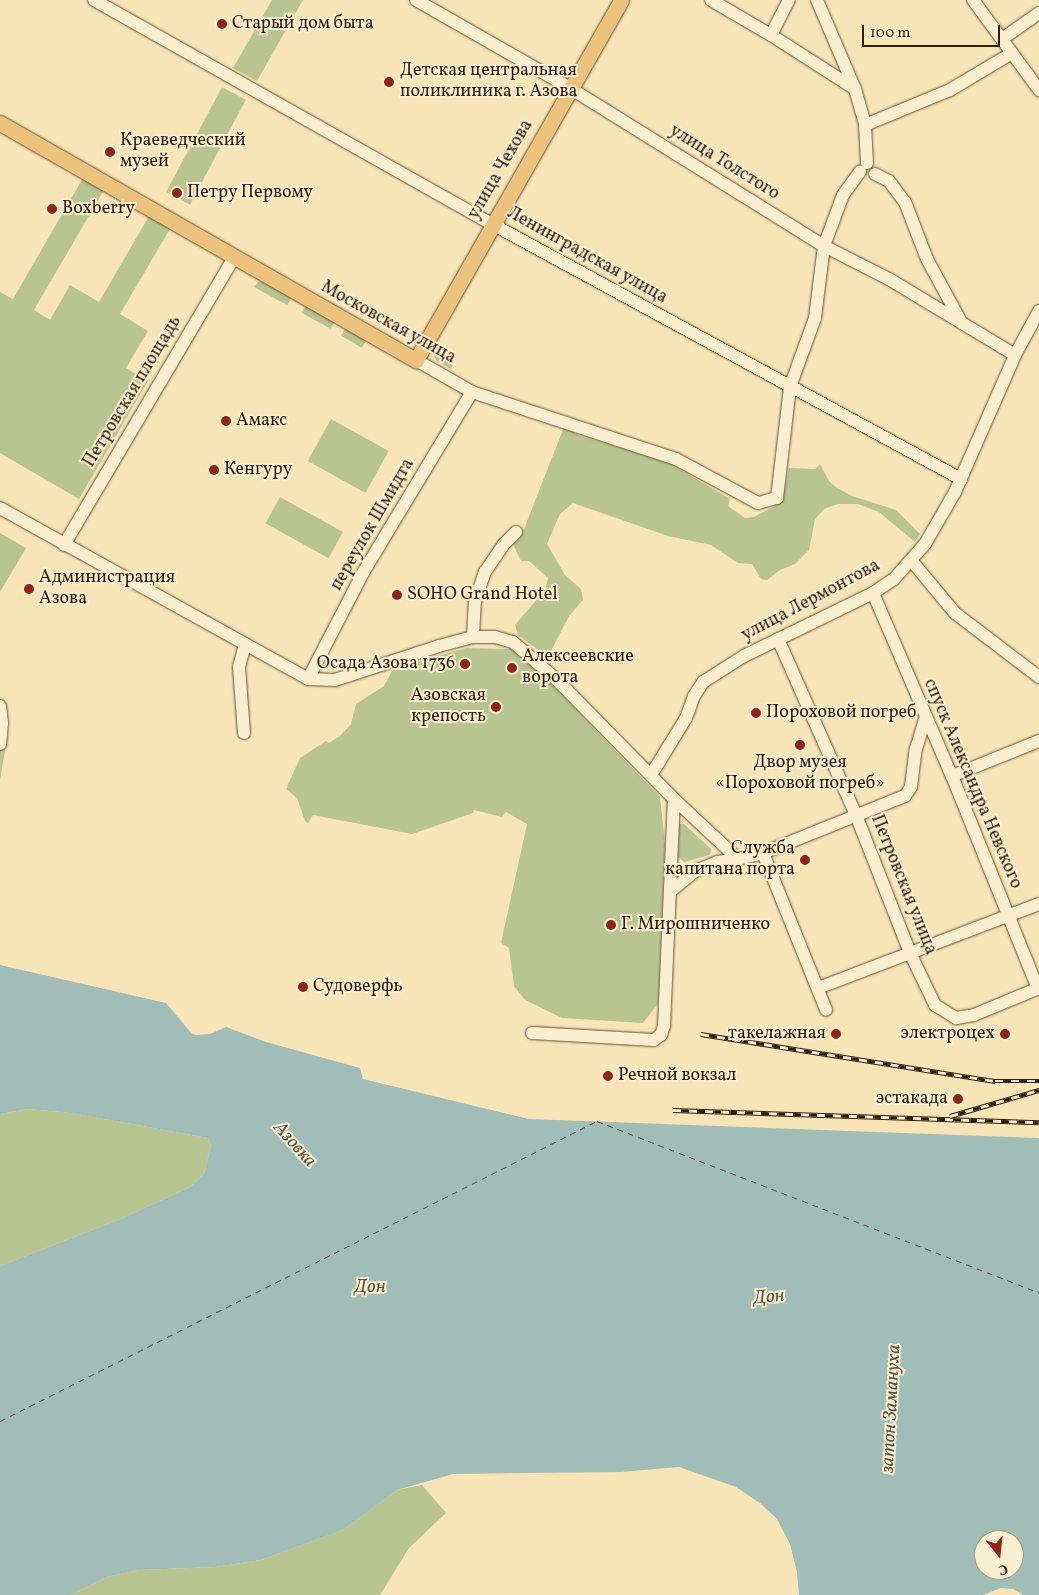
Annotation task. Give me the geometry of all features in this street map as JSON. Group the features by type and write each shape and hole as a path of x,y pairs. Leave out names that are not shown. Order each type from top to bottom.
{"main road":[{"name":"улица Чехова","path":"416,360 621,0"},
{"name":"Московская улица","path":"0,124 416,360"}],"street":[{"name":"Ленинградская улица","path":"94,0 492,224 961,479"},
{"name":"улица Толстого","path":"416,0 570,88 824,246 889,280 1015,355"},
{"path":"711,0 771,35 855,90"},
{"path":"771,35 789,0"},
{"path":"790,387 815,318 824,246 843,195 863,168 865,125 855,90 817,0"},
{"path":"973,0 1039,90"},
{"path":"1002,39 1039,13"},
{"path":"865,125 950,90 1012,53"},
{"path":"863,168 874,166 875,174 889,181 904,202 927,259 960,322"},
{"name":"Петровская площадь","path":"64,545 234,257"},
{"name":"улица Лермонтова","path":"652,775 686,718 694,696 703,682 744,656 873,593 894,579 925,544 961,479 1015,355 1039,311"},
{"name":"Московская улица","path":"416,360 472,392 676,459 758,503 777,498 790,387"},
{"name":"переулок Шмидта","path":"308,679 364,571 472,392"},
{"path":"0,508 308,679 335,680 439,646 473,637 506,639 513,642 557,680 674,799 738,859"},
{"path":"473,637 475,602 485,572 504,544 516,532"},
{"path":"911,560 955,613 1039,677"},
{"name":"спуск Александра Невского","path":"873,593 952,776 1038,988"},
{"name":"Петровская улица","path":"778,639 856,815 910,953 935,1005 956,1018 974,1014 1038,988"},
{"path":"244,644 239,667 244,733"},
{"path":"0,706 2,723 0,744"},
{"path":"671,891 695,871 717,862 763,853 905,796 911,787 916,749 926,717"},
{"path":"952,776 1039,741"},
{"path":"532,1033 654,1040 661,1035 664,1026 674,799"},
{"path":"763,853 826,1010"},
{"path":"818,988 1039,904"}],"green space":[{"path":"272,0 303,0 257,81 233,68"},
{"path":"222,87 246,100 190,205 166,192"},
{"path":"83,178 104,190 34,310 50,320 70,285 99,302 149,216 170,229 120,314 148,331 126,368 148,381 79,499 0,453 0,292 13,299"},
{"path":"259,281 292,297 287,305 254,287"},
{"path":"306,305 335,321 330,329 302,313"},
{"path":"346,327 367,339 362,348 341,336"},
{"path":"433,354 453,365 451,369 436,360"},
{"path":"331,419 389,451 365,493 308,461"},
{"path":"564,427 580,436 666,461 730,499 728,506 745,518 754,517 773,507 782,499 789,468 815,469 820,464 829,481 837,488 852,496 896,510 920,534 915,542 879,512 858,504 838,504 824,509 815,519 809,550 795,564 780,570 767,580 761,579 752,564 738,563 711,545 668,536 573,503 560,514 547,544 565,575 581,589 583,600 569,616 548,657 518,635 515,625 545,590 548,578 529,561 521,561 512,542 524,529"},
{"path":"280,497 343,532 328,558 265,523"},
{"path":"0,533 26,548 0,592"},
{"path":"466,648 510,649 536,668 660,797 665,844 658,1004 643,1023 562,1018 525,1000 514,986 509,948 501,943 527,824 506,812 502,817 474,810 473,813 412,834 313,815 308,823 305,821 297,798 286,789 300,758 326,741 329,743 340,736 351,724 356,704 384,686 393,669"},
{"path":"0,737 5,751 0,780"},
{"path":"679,824 684,824 711,849 710,855 684,862 678,857"},
{"path":"28,1109 72,1113 208,1138 211,1146 204,1174 190,1187 123,1218 0,1266 0,1114"},
{"path":"422,1485 446,1513 409,1548 380,1595 70,1595 107,1577 139,1570 215,1567 261,1560 343,1530 397,1490"}],"water":[{"name":"Дон","path":"0,965 166,1003 192,1034 210,1034 226,1027 266,1042 360,1068 363,1079 529,1119 1039,1138 1039,1595 1023,1595 1013,1589 1001,1588 983,1595 799,1595 797,1572 790,1544 777,1519 760,1503 736,1487 679,1467 621,1472 453,1474 397,1490 343,1530 261,1560 215,1567 139,1570 107,1577 70,1595 0,1595 0,1266 123,1218 190,1187 204,1174 211,1146 208,1138 71,1113 28,1109 0,1114"}],"ferry route":[{"path":"0,1421 597,1121 1039,1292"}],"railway":[{"path":"701,1034 995,1081 1039,1081"},
{"path":"950,1116 1039,1090"},
{"path":"673,1110 1039,1122"}],"place":[{"name":"Старый дом быта","path":"222,24"},
{"name":"Детская центральная поликлиника г. Азова","path":"389,82"},
{"name":"Краеведческий музей","path":"110,152"},
{"name":"Петру Первому","path":"177,193"},
{"name":"Boxberry","path":"52,209"},
{"name":"Амакс","path":"226,421"},
{"name":"Кенгуру","path":"214,470"},
{"name":"Администрация Азова","path":"29,589"},
{"name":"SOHO Grand Hotel","path":"397,595"},
{"name":"Осада Азова 1736","path":"465,664"},
{"name":"Алексеевские ворота","path":"512,668"},
{"name":"Азовская крепость","path":"496,707"},
{"name":"Пороховой погреб","path":"756,713"},
{"name":"Двор музея «Пороховой погреб»","path":"800,745"},
{"name":"Служба капитана порта","path":"805,860"},
{"name":"Г. Мирошниченко","path":"611,925"},
{"name":"Судоверфь","path":"303,987"},
{"name":"такелажная","path":"836,1034"},
{"name":"электроцех","path":"1005,1034"},
{"name":"Речной вокзал","path":"608,1076"},
{"name":"эстакада","path":"958,1099"}],"water label":[{"name":"Азовка","path":"294,1145"},
{"name":"затон Замануха","path":"892,1409"}]}
